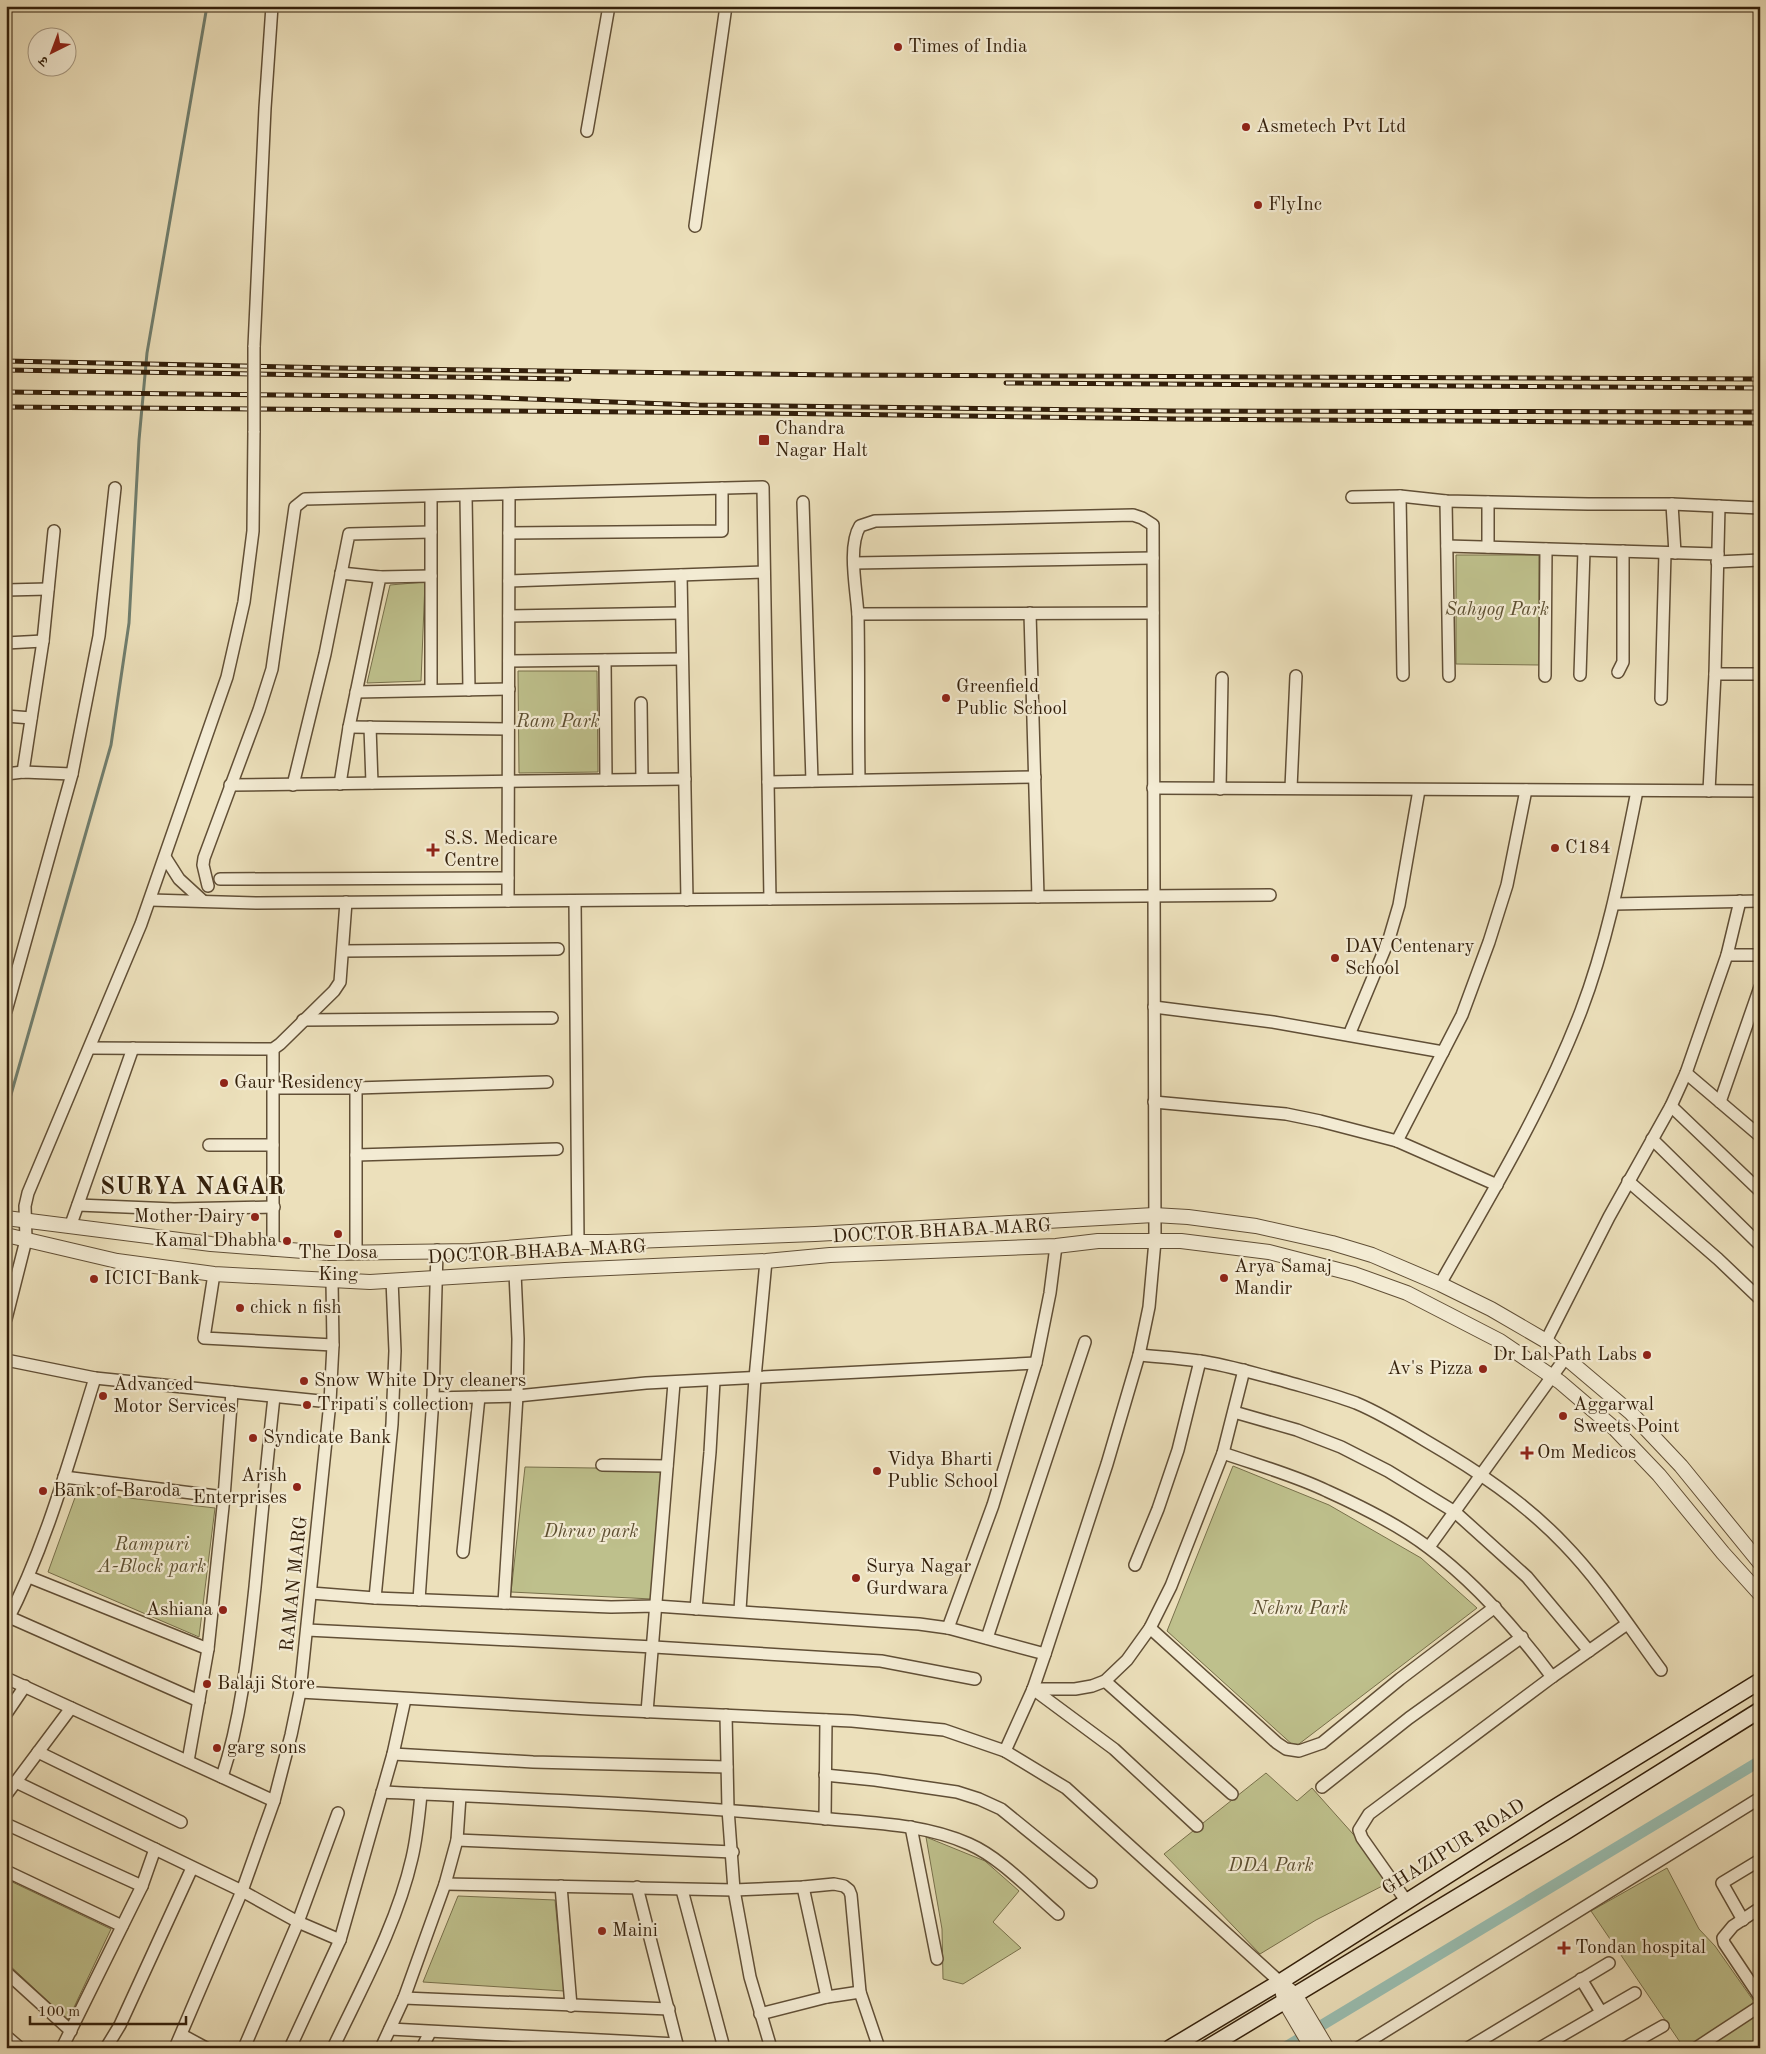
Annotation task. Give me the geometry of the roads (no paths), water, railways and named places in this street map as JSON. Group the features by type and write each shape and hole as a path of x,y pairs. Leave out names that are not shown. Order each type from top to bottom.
{"main road":[{"name":"GHAZIPUR ROAD","path":"1170,2048 1280,1982 1759,1680"},
{"path":"1208,2048 1760,1710"}],"street":[{"path":"6,1319 26,1240 25,1206 28,1193 150,900 227,677 244,602 253,531 254,347 264,108 272,6"},
{"path":"587,131 609,6"},
{"path":"695,226 726,6"},
{"path":"208,886 203,865 204,858 272,669 295,507 297,504 305,499 763,487 770,899"},
{"path":"6,1011 72,774 99,636 115,488"},
{"path":"509,533 722,531 722,488"},
{"path":"508,902 509,495"},
{"path":"466,496 469,690"},
{"path":"1400,496 1404,675"},
{"path":"1352,498 1400,496 1446,501 1672,504 1760,508"},
{"path":"430,497 431,690"},
{"path":"1446,501 1449,676"},
{"path":"803,502 812,781"},
{"path":"1488,502 1488,548"},
{"path":"1661,700 1672,504"},
{"path":"1709,791 1715,674 1719,506"},
{"path":"859,780 858,614 854,563 856,532 860,526 875,521 1133,516 1142,518 1153,525 1155,1241 1148,1307 1139,1355 1106,1464 1045,1654 1006,1751"},
{"path":"23,772 43,641 54,531"},
{"path":"293,784 324,654 349,534 431,532"},
{"path":"1447,546 1670,553 1760,560"},
{"path":"1545,676 1546,549"},
{"path":"1580,675 1584,550"},
{"path":"1618,672 1623,662 1624,551"},
{"path":"854,563 1153,558"},
{"path":"341,572 380,577 431,576"},
{"path":"509,581 764,572"},
{"path":"681,575 680,613 687,900"},
{"path":"340,784 349,727 380,577"},
{"path":"6,590 48,588"},
{"path":"509,616 680,613"},
{"path":"1030,613 1038,897"},
{"path":"858,614 1153,613"},
{"path":"6,643 43,641"},
{"path":"509,662 682,659"},
{"path":"605,660 606,780"},
{"path":"1715,674 1760,674"},
{"path":"1291,788 1296,676"},
{"path":"1220,789 1222,678"},
{"path":"356,692 509,689"},
{"path":"641,703 642,780"},
{"path":"6,716 31,718"},
{"path":"370,726 372,784"},
{"path":"349,727 508,729"},
{"path":"6,774 23,772 72,774"},
{"path":"768,782 1035,776"},
{"path":"230,786 685,779"},
{"path":"1153,788 1760,792"},
{"path":"1349,1035 1389,939 1399,905 1419,790"},
{"path":"1397,1141 1462,1014 1489,942 1506,885 1526,790"},
{"path":"1440,1284 1497,1185 1555,1073 1581,1010 1614,904 1637,791"},
{"path":"165,857 183,883 203,902"},
{"path":"220,879 508,878"},
{"path":"150,900 203,902 508,902 1270,895"},
{"path":"575,901 578,1242"},
{"path":"1546,1341 1686,1073 1727,955 1740,901"},
{"path":"1614,904 1760,901"},
{"path":"90,1048 273,1049 338,987 342,976 346,902"},
{"path":"342,951 558,949"},
{"path":"1727,955 1760,955"},
{"path":"1720,1102 1760,987"},
{"path":"1154,1007 1273,1022 1442,1052"},
{"path":"303,1020 552,1018"},
{"path":"70,1227 133,1048"},
{"path":"273,1049 273,1250"},
{"path":"1686,1073 1760,1135"},
{"path":"273,1088 356,1088 547,1082"},
{"path":"356,1088 356,1252"},
{"path":"1154,1102 1286,1114 1397,1141 1497,1185"},
{"path":"1670,1106 1760,1191"},
{"path":"1652,1139 1760,1245"},
{"path":"209,1145 273,1145"},
{"path":"356,1155 557,1149"},
{"path":"1628,1181 1718,1259 1760,1300"},
{"path":"78,1206 174,1209 274,1207"},
{"name":"DOCTOR BHABA MARG","path":"6,1218 273,1250 329,1254 437,1250 471,1251 578,1242 815,1234 1154,1215 1188,1217 1256,1226 1332,1243 1372,1255 1440,1284 1491,1309 1546,1341 1632,1414 1681,1466 1760,1562"},
{"name":"DOCTOR BHABA MARG","path":"6,1235 117,1261 214,1274 293,1277 332,1281 392,1280 766,1261 830,1255 1056,1246 1098,1241 1181,1241 1269,1252 1354,1274 1407,1293 1500,1341 1552,1376 1615,1429 1652,1468 1760,1594"},
{"path":"948,1628 993,1505 1036,1363 1050,1293 1056,1246"},
{"path":"419,1600 433,1398 437,1250"},
{"path":"740,1610 755,1378 766,1261"},
{"path":"504,1603 517,1396 518,1339 515,1273"},
{"path":"214,1274 204,1338 333,1345"},
{"path":"376,1598 392,1424 395,1351 392,1280"},
{"name":"RAMAN MARG","path":"175,2048 242,1891 274,1801 292,1735 300,1692 330,1402 333,1345 332,1281"},
{"path":"987,1638 1085,1342"},
{"path":"1139,1355 1200,1361 1244,1370 1331,1394 1358,1404 1396,1423 1481,1474 1545,1524 1565,1545 1589,1572 1661,1670"},
{"path":"1428,1547 1456,1512 1481,1474 1566,1357"},
{"path":"6,1360 95,1378 330,1402"},
{"path":"1136,1565 1178,1450 1200,1361"},
{"path":"433,1398 517,1396 646,1383 1036,1363"},
{"path":"1032,1689 1092,1686 1105,1680 1127,1660 1150,1628 1170,1586 1223,1453 1244,1370"},
{"path":"95,1378 64,1477 29,1577 8,1620 199,1701"},
{"path":"696,1609 710,1452 714,1381"},
{"path":"647,1712 654,1647 674,1383"},
{"path":"188,1761 208,1649 224,1498 232,1392"},
{"path":"222,1777 240,1705 252,1615 274,1397"},
{"path":"463,1552 479,1397"},
{"path":"1234,1412 1297,1430 1341,1447 1388,1471 1456,1512 1527,1577 1589,1651"},
{"path":"1223,1453 1326,1490 1403,1531 1428,1547 1495,1607 1522,1637 1552,1677"},
{"path":"602,1465 667,1466"},
{"path":"64,1477 224,1498"},
{"path":"29,1577 208,1649"},
{"path":"310,1593 419,1600 740,1610 920,1624 948,1628 1045,1654"},
{"path":"1150,1628 1277,1743 1286,1749 1299,1751 1322,1743 1400,1679 1495,1607"},
{"path":"1407,1902 1362,1838 1359,1830 1363,1821 1369,1814 1420,1775 1627,1624"},
{"path":"307,1630 654,1647 881,1661 975,1680"},
{"path":"1322,1787 1409,1718 1522,1637"},
{"path":"6,1678 274,1801"},
{"path":"1105,1680 1232,1794"},
{"path":"6,1714 25,1686"},
{"path":"1032,1689 1114,1749 1197,1826"},
{"path":"300,1692 647,1712 826,1720 944,1730 1006,1751 1066,1788 1280,1982 1290,1999 1294,2018 1321,2046"},
{"path":"290,2048 340,1940 393,1754 405,1699"},
{"path":"6,1795 71,1708"},
{"path":"726,1715 728,1810 733,1852 734,1890 750,1977 771,2048"},
{"path":"824,1819 826,1720"},
{"path":"38,1752 181,1822"},
{"path":"393,1754 533,1762 727,1767"},
{"path":"824,1775 875,1780 957,1792 979,1799 1001,1810 1091,1882"},
{"path":"16,1782 242,1891 298,1922 340,1940"},
{"path":"382,1792 728,1810 911,1827 943,1834 970,1844 991,1855 1058,1914"},
{"path":"333,2048 385,1935 399,1898 412,1860 422,1794"},
{"path":"381,2048 404,1998 444,1884 457,1840 460,1796"},
{"path":"1358,2048 1760,1798"},
{"path":"244,2048 298,1922 338,1813"},
{"path":"6,1824 142,1886"},
{"path":"911,1827 937,1959"},
{"path":"457,1840 733,1852"},
{"path":"62,2048 142,1886 155,1849"},
{"path":"1743,1920 1722,1882 1760,1860"},
{"path":"106,2048 120,2025 192,1868"},
{"path":"6,1871 122,1926"},
{"path":"444,1884 637,1887 682,1890 734,1890 834,1884 849,1890 860,1992 879,2048"},
{"path":"561,1886 571,2006"},
{"path":"390,2029 523,2035 678,2046 637,1887"},
{"path":"803,1887 827,1997"},
{"path":"682,1890 724,2048"},
{"path":"1760,1908 1729,1930 1723,1938 1724,1944 1760,1997"},
{"path":"1468,2048 1609,1963"},
{"path":"6,1972 70,2030"},
{"path":"1581,1980 1601,2012"},
{"path":"760,2014 827,1997 860,1992"},
{"path":"1540,2048 1635,1993"},
{"path":"404,1998 669,2009"},
{"path":"1290,1999 1307,2012 1321,2046"},
{"path":"1696,2048 1760,2006"},
{"path":"1628,2047 1663,2026"},
{"path":"422,2048 430,2032"},
{"path":"182,2035 206,2048"},
{"path":"6,2036 20,2048"}],"waterway":[{"path":"6,1112 111,745 129,623 139,440 147,353 207,6"},
{"path":"1284,2048 1760,1761"}],"railway":[{"path":"6,361 835,375 1760,379"},
{"path":"6,370 569,379"},
{"path":"1006,383 1760,388"},
{"path":"6,392 474,397 697,405 1174,411 1760,412"},
{"path":"6,407 1760,423"}],"place":[{"name":"Times of India","path":"898,47"},
{"name":"Asmetech Pvt Ltd","path":"1246,127"},
{"name":"FlyInc","path":"1258,205"},
{"name":"Chandra Nagar Halt","path":"764,440"},
{"name":"Greenfield Public School","path":"946,698"},
{"name":"C184","path":"1555,848"},
{"name":"S.S. Medicare Centre","path":"433,850"},
{"name":"DAV Centenary School","path":"1335,958"},
{"name":"Gaur Residency","path":"224,1083"},
{"name":"Mother Dairy","path":"255,1217"},
{"name":"The Dosa King","path":"338,1234"},
{"name":"Kamal Dhabha","path":"287,1241"},
{"name":"Arya Samaj Mandir","path":"1224,1278"},
{"name":"ICICI Bank","path":"94,1279"},
{"name":"chick n fish","path":"240,1308"},
{"name":"Dr Lal Path Labs","path":"1647,1355"},
{"name":"Av's Pizza","path":"1483,1369"},
{"name":"Snow White Dry cleaners","path":"304,1381"},
{"name":"Advanced Motor Services","path":"103,1396"},
{"name":"Tripati's collection","path":"307,1405"},
{"name":"Aggarwal Sweets Point","path":"1563,1416"},
{"name":"Syndicate Bank","path":"253,1438"},
{"name":"Om Medicos","path":"1527,1453"},
{"name":"Vidya Bharti Public School","path":"877,1471"},
{"name":"Arish Enterprises","path":"297,1487"},
{"name":"Bank of Baroda","path":"43,1491"},
{"name":"Surya Nagar Gurdwara","path":"856,1578"},
{"name":"Ashiana","path":"223,1610"},
{"name":"Balaji Store","path":"207,1684"},
{"name":"garg sons","path":"217,1748"},
{"name":"Maini","path":"602,1931"},
{"name":"Tondan hospital","path":"1564,1948"}],"district":[{"name":"SURYA NAGAR","path":"193,1188"}],"park label":[{"name":"Sahyog Park","path":"1497,610"},
{"name":"Ram Park","path":"558,722"},
{"name":"Dhruv park","path":"591,1532"},
{"name":"Rampuri A-Block park","path":"152,1556"},
{"name":"Nehru Park","path":"1300,1609"},
{"name":"DDA Park","path":"1271,1866"}]}
